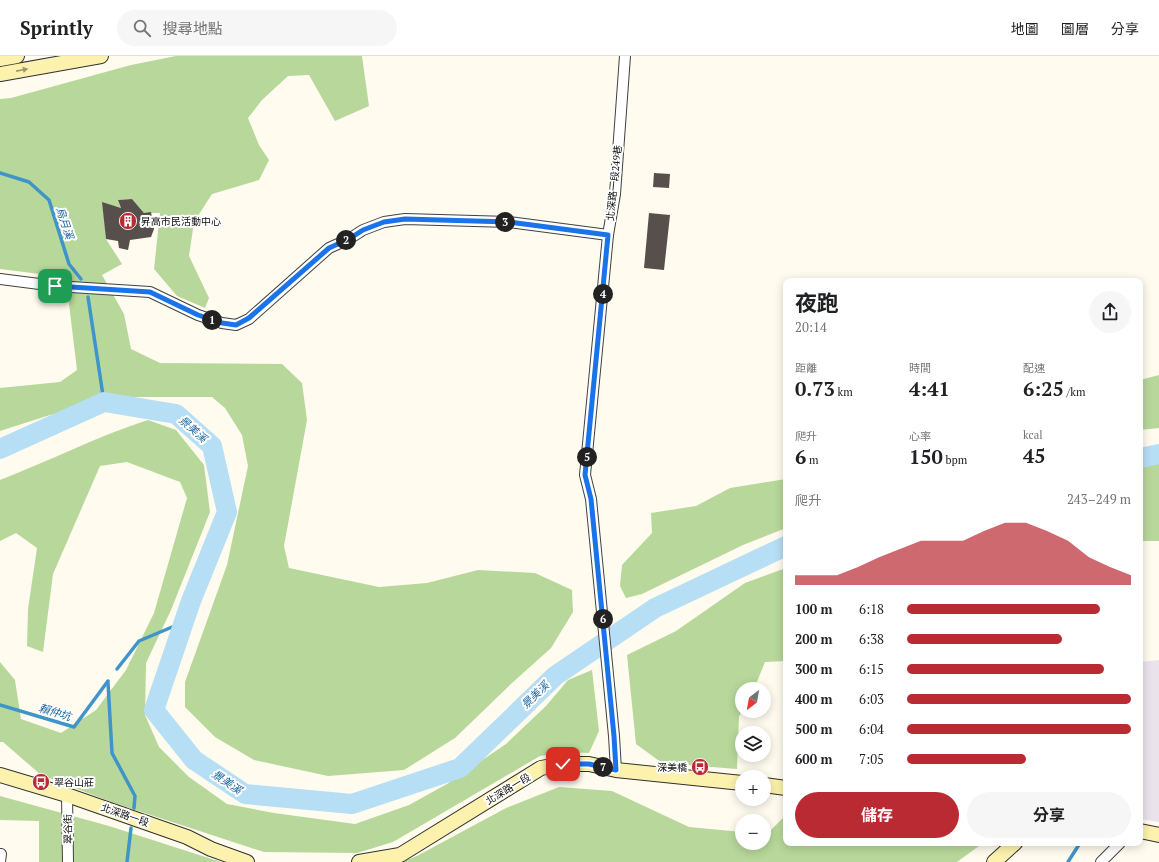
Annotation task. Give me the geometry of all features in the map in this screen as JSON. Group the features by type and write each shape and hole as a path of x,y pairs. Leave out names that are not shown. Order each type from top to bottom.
{"main road":[{"path":"0,59 17,56"},
{"path":"0,74 101,56"},
{"name":"北深路一段","path":"359,862 400,855 542,768 563,764 589,764 616,770 735,782"},
{"name":"北深路一段","path":"0,775 67,795 187,837 211,849 247,862"},
{"path":"771,786 783,788"},
{"path":"1143,832 1159,835"},
{"path":"994,862 1012,846"}],"street":[{"name":"北深路一段249巷","path":"616,770 591,499 585,475 608,235 615,194 625,56"},
{"path":"0,279 74,288 150,292 198,315 222,323 236,325 249,318 329,248 349,239 363,230 384,222 405,219 509,222 608,235"},
{"name":"翠谷街","path":"67,795 68,862"},
{"path":"1101,862 1117,846"},
{"path":"0,854 0,862"}],"shaded area":[{"path":"1159,660 1159,822 1143,819 1143,662"}],"green space":[{"path":"176,56 362,56 369,106 335,121 309,75 288,76 262,100 248,118 259,145 269,160 259,180 212,194 194,222 189,256 209,298 205,308 177,296 154,269 160,213 144,213 132,199 118,200 121,208 103,203 106,239 122,264 102,275 124,314 131,349 160,363 282,364 302,383 307,420 284,546 289,568 379,587 427,583 478,570 535,573 572,590 573,612 551,648 455,738 404,770 328,776 254,760 215,737 185,707 185,682 227,565 248,466 242,435 225,408 212,397 135,397 50,415 0,431 0,388 60,382 77,370 69,304 64,277 0,269 0,99 11,98 131,65"},
{"path":"1159,375 1159,428 1143,430 1143,379"},
{"path":"148,420 176,430 204,465 210,512 171,610 146,663 145,715 159,747 189,777 227,804 274,813 355,824 409,805 447,784 506,744 546,706 568,680 592,670 599,731 589,753 567,752 540,756 393,842 357,853 264,852 114,803 41,775 3,742 0,742 0,662 15,680 21,719 61,733 96,710 126,670 154,613 187,498 180,482 127,462 100,466 53,574 43,652 27,646 28,609 37,548 16,533 0,541 0,480 110,433"},
{"path":"1159,463 1159,541 1143,541 1143,466"},
{"path":"783,479 783,529 743,545 642,594 626,598 620,586 622,565 652,533 651,513 696,506 730,488"},
{"path":"783,569 783,661 765,662 757,682 735,682 735,718 739,718 739,726 735,726 735,762 737,762 737,769 662,763 636,744 627,655 676,631 745,583"},
{"path":"559,787 612,791 689,827 735,831 735,850 771,850 771,830 783,818 783,846 979,846 957,862 401,862 415,857 506,808"},
{"path":"0,796 109,826 221,862 39,862 39,821 0,820"}],"building":[{"path":"654,173 670,174 669,188 653,187"},
{"name":"昇高市民活動中心","path":"132,199 144,213 151,212 154,229 151,237 130,240 128,250 119,248 118,241 106,239 102,202 121,208 118,200"},
{"path":"649,213 670,215 664,270 644,268"}],"waterway":[{"name":"烏月溪","path":"0,173 29,182 49,200 69,264 81,279"},
{"name":"烏月溪","path":"88,297 104,402"},
{"name":"景美溪","path":"0,449 104,402 176,414 212,446 227,512 191,601 154,710 194,760 245,794 352,804 460,768 555,676 655,608 783,547"},
{"name":"景美溪","path":"1143,457 1159,454"},
{"name":"賴仲坑","path":"117,669 139,641 184,622"},
{"name":"賴仲坑","path":"0,705 74,727 108,681"},
{"path":"108,683 112,753 135,796 134,808"},
{"path":"127,862 131,828"},
{"path":"1068,862 1078,846"}],"place":[{"name":"昇高市民活動中心","path":"128,221"},
{"name":"深美橋","path":"700,767"},
{"name":"翠谷山莊","path":"41,782"}],"route":[{"path":"55,286 150,292 198,315 222,323 236,325 249,318 329,248 349,239 363,230 384,222 405,219 509,222 608,235 585,475 591,499 616,770 589,764 563,764"}]}
